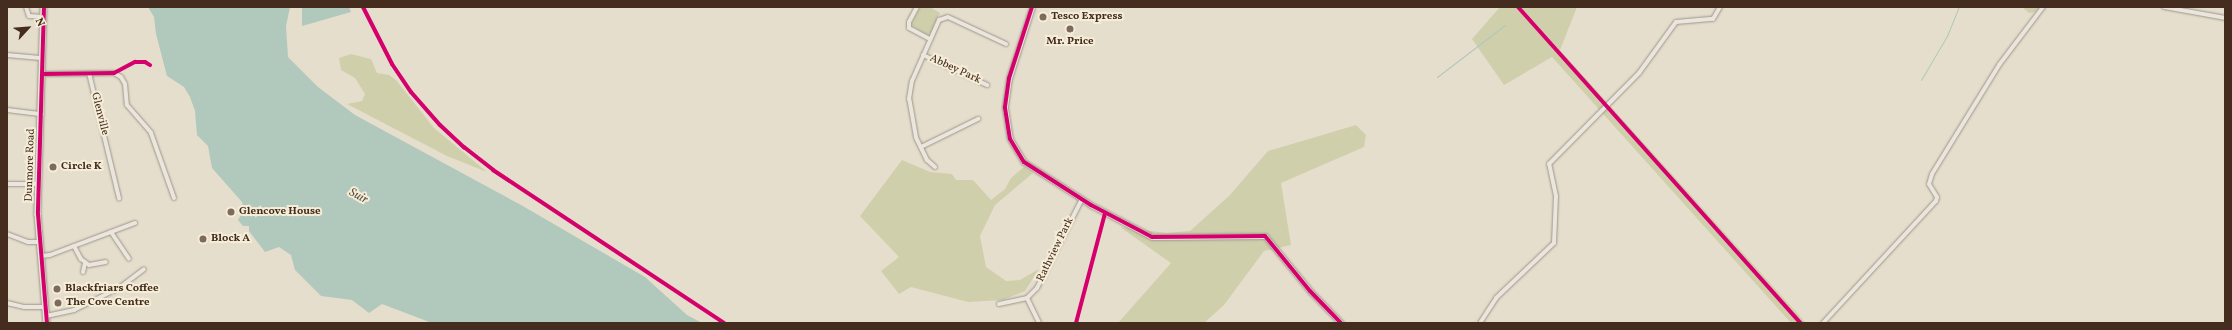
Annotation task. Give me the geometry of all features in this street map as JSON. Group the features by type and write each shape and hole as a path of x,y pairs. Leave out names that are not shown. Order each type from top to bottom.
{"main road":[{"name":"Dunmore Road","path":"44,7 44,74 39,184 39,242 47,323"}],"street":[{"path":"26,7 29,16 44,17"},
{"path":"917,7 908,25 930,39"},
{"path":"1480,323 1496,298 1554,243 1556,196 1549,164 1651,60 1676,22 1713,19 1720,7"},
{"path":"1822,323 1936,201 1937,197 1929,184 1932,174 1999,65 2043,7"},
{"path":"2164,7 2225,18"},
{"path":"1030,8 1009,78 1005,122 1010,139 1024,162 1082,198 1152,237 1265,236 1310,291 1341,323"},
{"name":"Abbey Park","path":"935,167 926,160 921,147 913,126 909,99 912,80 939,20 944,17 1006,44"},
{"path":"7,55 44,58"},
{"name":"Abbey Park","path":"923,55 987,85"},
{"name":"Glenville","path":"89,73 119,198"},
{"path":"44,74 114,73 121,77 125,84 127,105 151,133 174,198"},
{"path":"7,110 42,114"},
{"path":"921,147 978,119"},
{"path":"7,184 39,184"},
{"name":"Rathview Park","path":"1026,298 1037,288 1082,198"},
{"path":"40,256 74,246 135,223"},
{"path":"111,232 129,259"},
{"path":"7,234 28,242 39,242"},
{"path":"74,246 85,263 94,266 106,262"},
{"path":"83,272 85,263"},
{"path":"46,316 80,306 119,288 144,269"},
{"path":"999,304 1026,298 1039,323"},
{"path":"7,303 24,307 45,307"}],"green space":[{"path":"920,7 930,7 940,13 931,33 927,35 911,25"},
{"path":"1500,7 1577,7 1560,50 1806,323 1791,323 1552,57 1504,85 1472,39"},
{"path":"2022,7 2040,7 2035,12 2029,13"},
{"path":"351,54 371,59 377,73 389,75 396,80 434,128 487,172 447,156 347,104 362,101 365,94 355,78 341,70 339,58"},
{"path":"1356,125 1366,135 1364,147 1281,183 1291,245 1264,251 1224,305 1204,323 1118,323 1171,263 1120,227 1166,233 1190,231 1229,196 1268,151"},
{"path":"902,160 930,172 952,174 956,180 973,180 991,200 1005,189 1011,178 1024,167 1033,173 995,205 980,236 986,267 1006,281 1020,280 1039,269 1025,291 1003,300 968,302 911,287 899,294 881,271 899,257 860,216"}],"water":[{"name":"Suir","path":"148,7 290,7 286,26 288,57 318,87 355,115 521,205 645,277 687,315 702,323 432,323 382,304 369,313 352,300 321,296 295,270 291,255 279,247 265,252 249,231 249,226 243,226 238,220 244,210 242,202 212,168 208,146 197,135 195,111 190,97 184,87 167,76 156,34 154,17"},
{"path":"302,7 349,7 351,12 302,26"}],"waterway":[{"path":"1921,80 1947,36 1959,7"},
{"path":"1437,77 1505,25"}],"railway":[{"path":"363,7 392,64 411,92 440,125 464,147 493,170 724,323"}],"cycle path":[{"path":"44,7 38,214 47,323"},
{"path":"363,7 392,64 411,92 440,125 464,147 493,170 724,323"},
{"path":"1032,7 1009,78 1005,108 1010,139 1024,162 1091,205 1152,237 1265,236 1310,291 1341,323"},
{"path":"1518,7 1801,323"},
{"path":"44,74 114,73 135,62 145,62 150,65"},
{"path":"1076,323 1105,213"}],"place":[{"name":"Tesco Express","path":"1043,17"},
{"name":"Mr. Price","path":"1070,29"},
{"name":"Circle K","path":"53,167"},
{"name":"Glencove House","path":"231,212"},
{"name":"Block A","path":"203,239"},
{"name":"Blackfriars Coffee","path":"57,289"},
{"name":"The Cove Centre","path":"58,303"}]}
